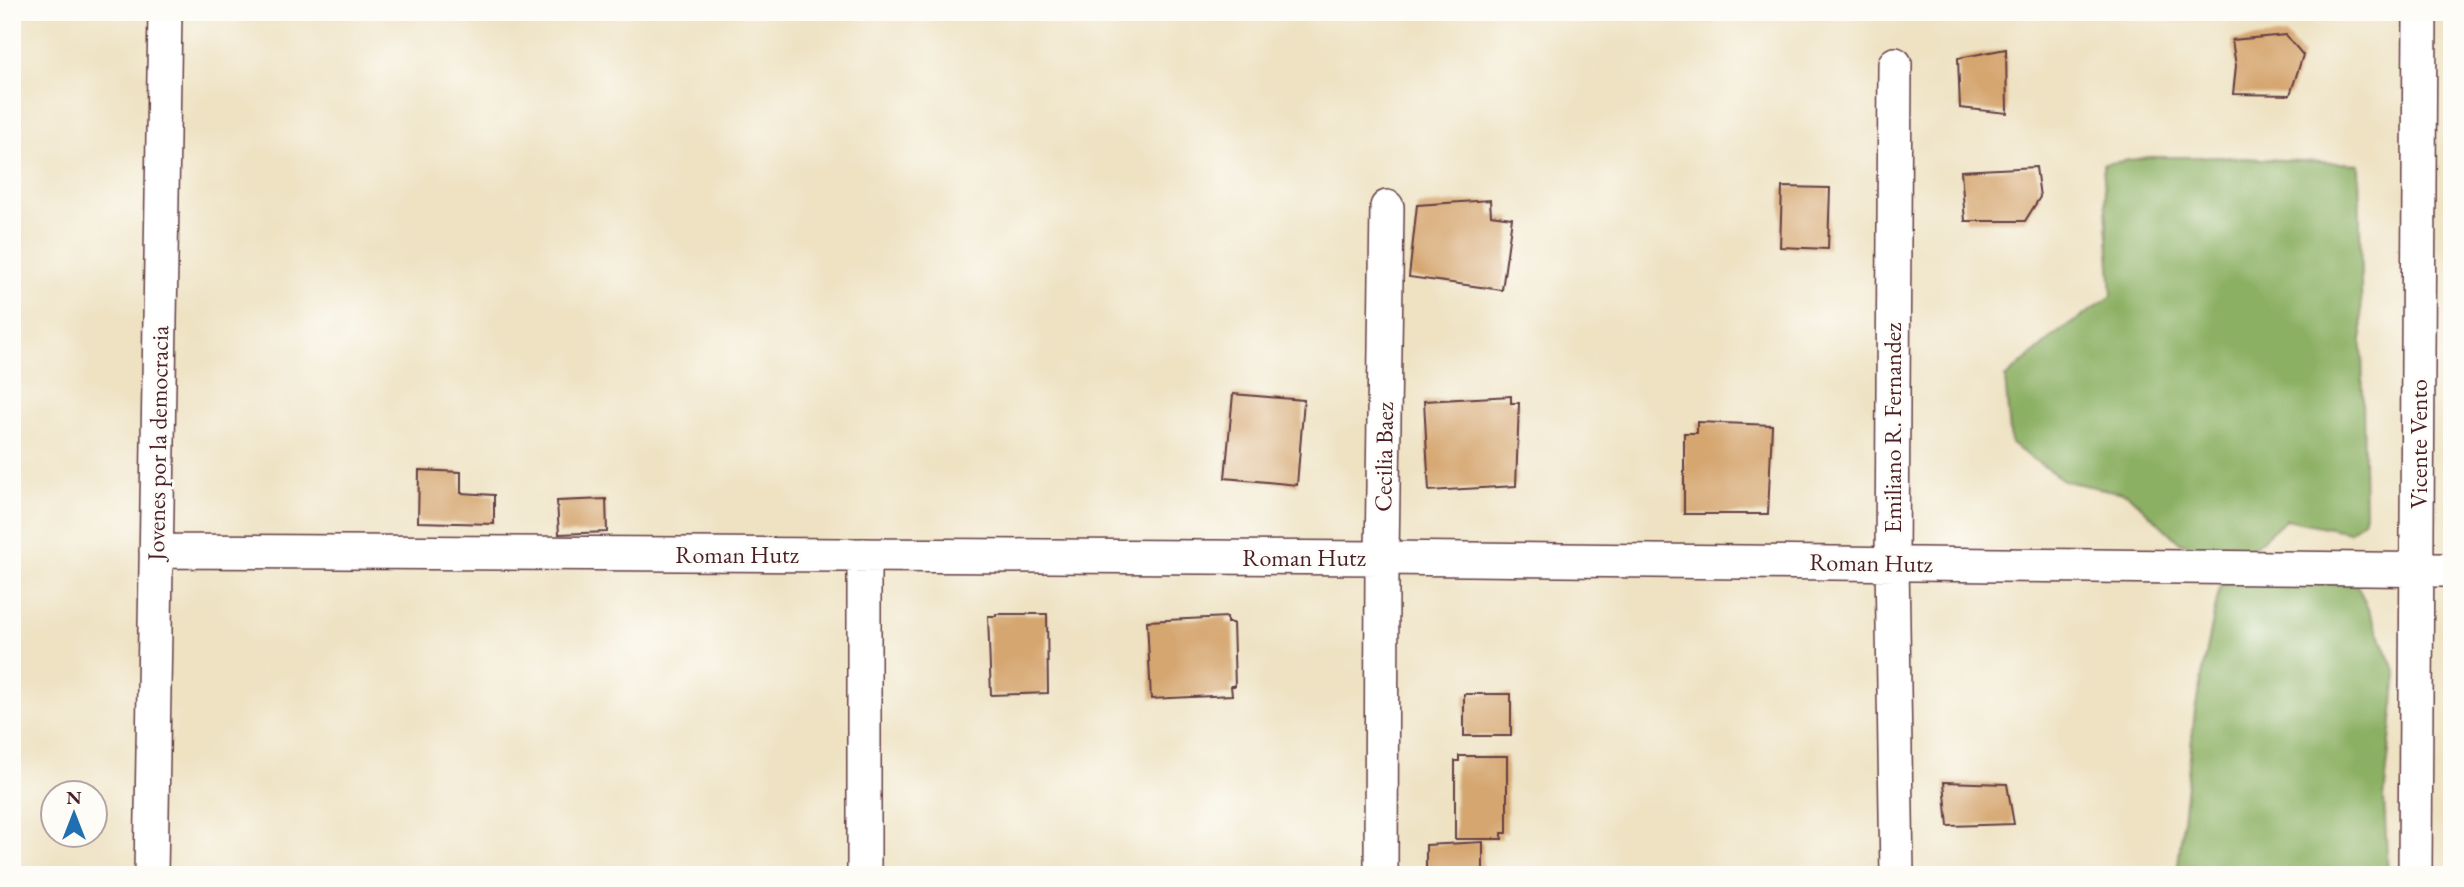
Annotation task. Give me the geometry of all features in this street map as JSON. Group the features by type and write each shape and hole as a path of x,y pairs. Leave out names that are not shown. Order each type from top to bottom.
{"street":[{"name":"Jovenes por la democracia","path":"151,875 165,12"},
{"name":"Vicente Vento","path":"2415,875 2420,12"},
{"name":"Emiliano R. Fernandez","path":"1895,64 1892,563 1897,875"},
{"name":"Cecilia Baez","path":"1381,875 1387,207"},
{"name":"Roman Hutz","path":"156,551 1382,558 2452,569"},
{"path":"864,555 864,875"}],"green space":[{"path":"2150,157 2223,157 2359,164 2365,519 2349,532 2286,519 2239,560 2179,542 2128,494 2065,481 2011,444 2005,378 2056,334 2112,296 2103,164"},
{"path":"2346,560 2397,674 2384,799 2388,875 2177,875 2195,711 2220,585"}],"building":[{"path":"2214,12 2267,12 2267,15 2214,15"},
{"path":"2286,35 2303,55 2290,95 2233,94 2236,66 2232,40"},
{"path":"2006,49 2007,113 1960,108 1958,58"},
{"path":"2036,167 2040,197 2025,221 1965,221 1961,171"},
{"path":"1782,187 1830,188 1828,249 1780,247"},
{"path":"1490,200 1491,215 1512,218 1502,290 1409,277 1417,205"},
{"path":"1233,394 1304,400 1297,485 1225,478"},
{"path":"1511,396 1511,403 1519,403 1516,486 1429,491 1424,401"},
{"path":"1697,422 1772,425 1768,514 1684,514 1684,433 1697,433"},
{"path":"419,470 461,472 461,493 494,495 494,524 418,522"},
{"path":"606,499 607,532 559,534 557,501"},
{"path":"1047,614 1048,693 991,695 988,616"},
{"path":"1227,617 1227,623 1233,623 1235,686 1231,686 1232,695 1151,699 1147,621"},
{"path":"1464,694 1511,694 1511,736 1464,736"},
{"path":"1459,756 1507,756 1507,833 1502,833 1502,839 1455,839 1455,761 1459,761"},
{"path":"1944,782 2007,784 2014,824 1948,826"},
{"path":"1483,842 1483,875 1426,875 1426,845"}]}
